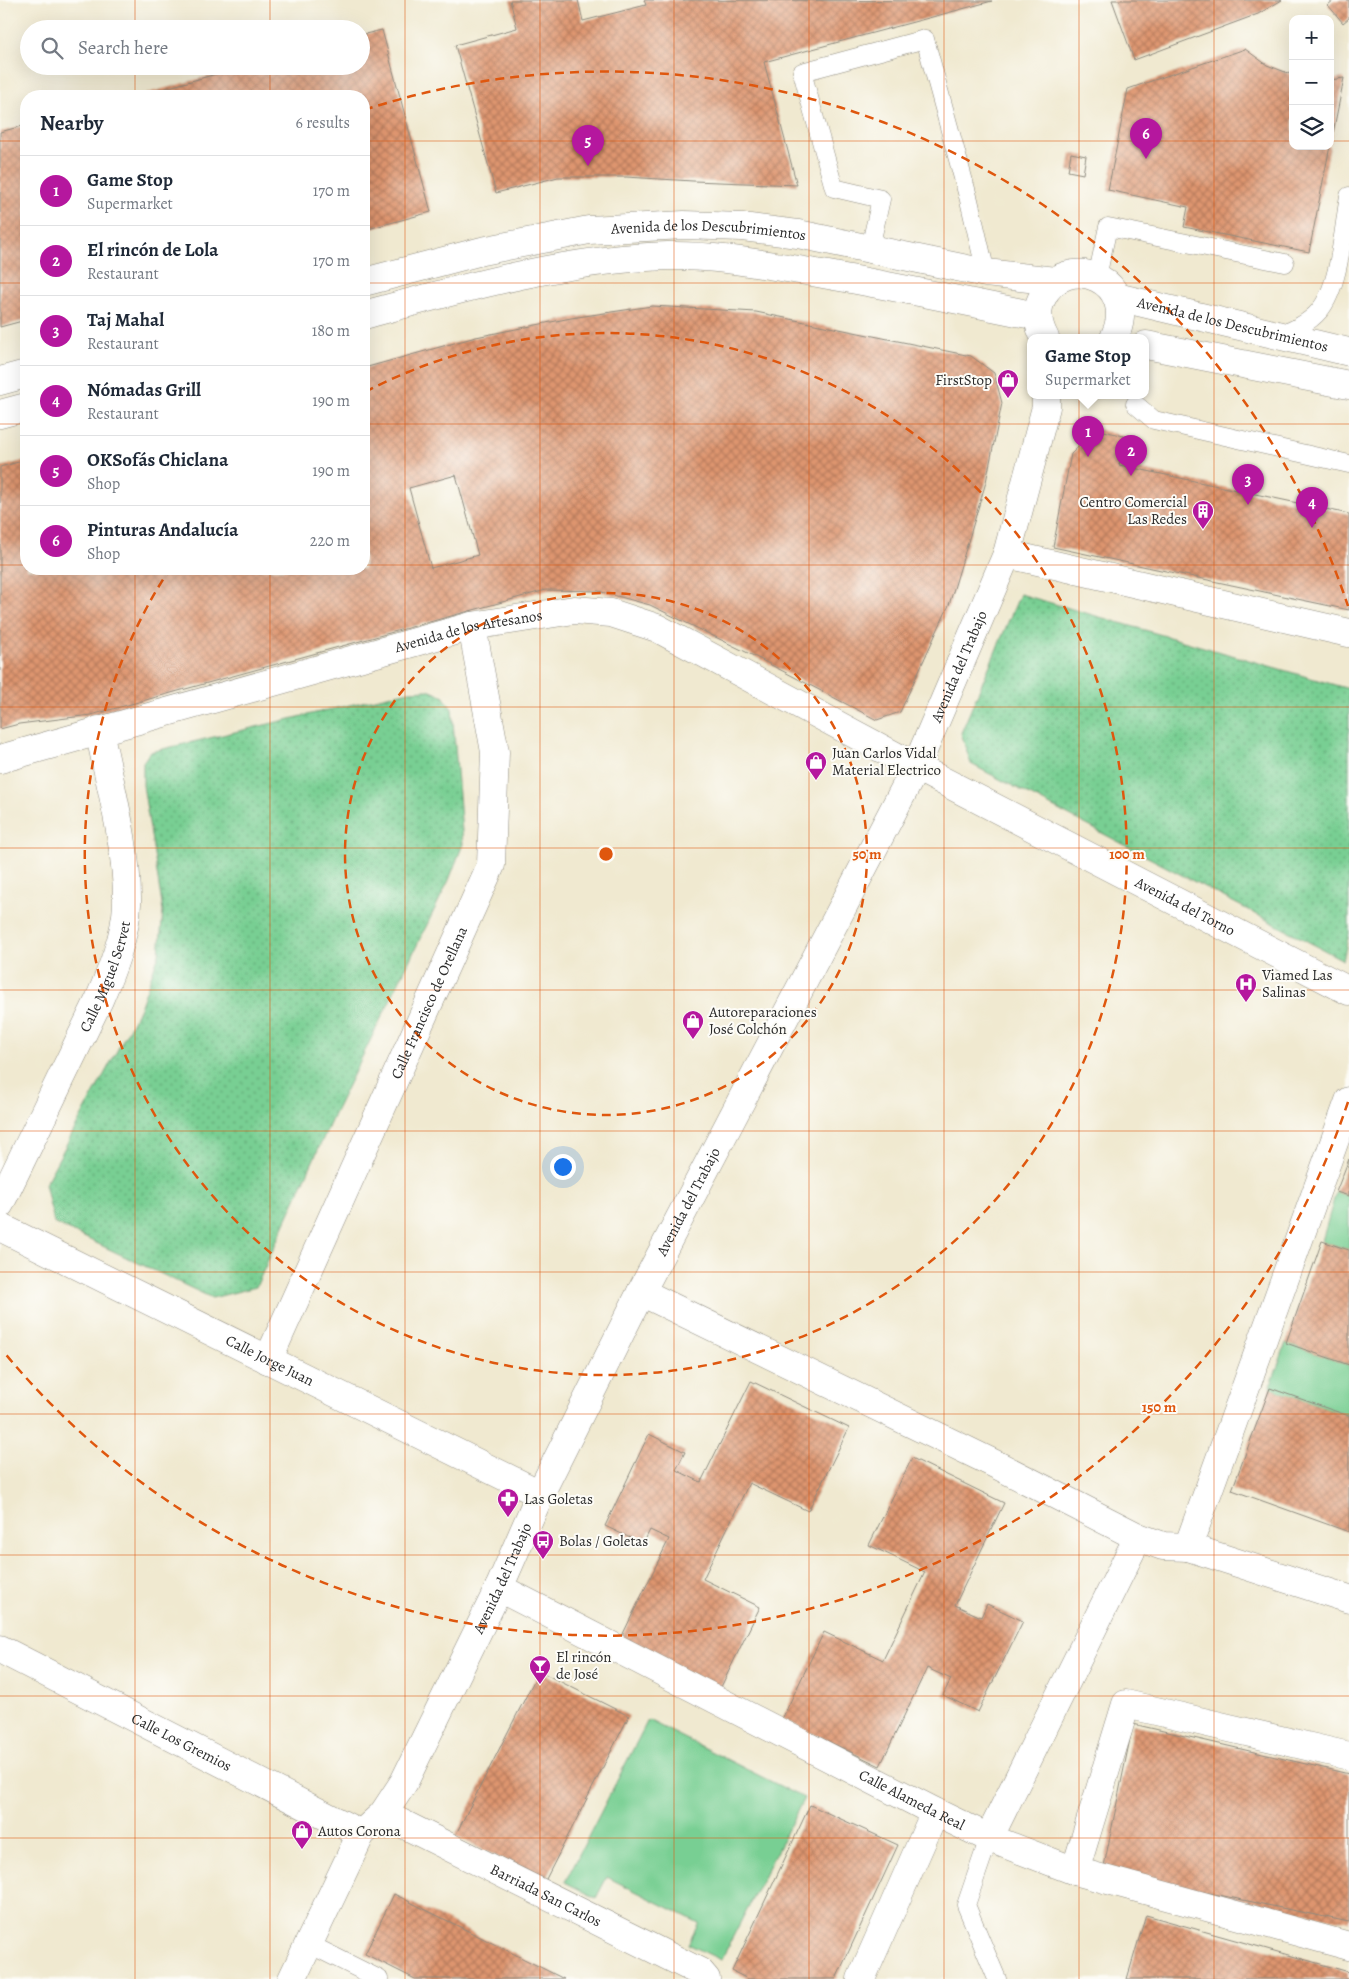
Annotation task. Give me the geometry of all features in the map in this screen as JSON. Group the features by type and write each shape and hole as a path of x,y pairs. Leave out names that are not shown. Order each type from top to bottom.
{"street":[{"name":"Avenida de los Descubrimientos","path":"370,280 482,251 589,230 684,225 742,227 798,234 986,273 1055,281"},
{"name":"Avenida de los Descubrimientos","path":"370,313 492,281 564,266 668,256 715,258 831,275 1041,327"},
{"path":"1041,327 1039,303 1045,292 1055,281 1068,275 1083,274 1097,277 1109,285 1117,297 1121,311 1120,326 1116,334"},
{"name":"Avenida de los Descubrimientos","path":"1117,297 1349,352"},
{"path":"1149,346 1349,385"},
{"path":"0,381 20,376"},
{"name":"Avenida del Trabajo","path":"292,1979 362,1834 383,1814 404,1782 499,1588 540,1494 641,1292 916,766 1007,554 1049,399"},
{"path":"0,414 20,409"},
{"path":"1007,554 1349,633"},
{"name":"Avenida de los Artesanos","path":"0,759 472,626 574,610 611,613 657,628 916,766"},
{"name":"Calle Francisco de Orellana","path":"268,1360 491,865 495,752 472,626"},
{"name":"Calle Miguel Servet","path":"0,1204 99,1000 113,968 122,933 127,905 123,852 99,730"},
{"name":"Avenida del Torno","path":"916,766 1349,991"},
{"path":"1188,1547 1349,1100"},
{"name":"Calle Jorge Juan","path":"0,1227 540,1494"},
{"path":"641,1292 1000,1466 1138,1537 1163,1546 1188,1547 1349,1599"},
{"path":"989,1838 1138,1537"},
{"name":"Calle Alameda Real","path":"499,1588 989,1838 1075,1871 1349,1946"},
{"name":"Calle Los Gremios","path":"0,1649 362,1834"},
{"path":"1075,1871 1126,1704 1349,1756"},
{"path":"861,1979 935,1812"},
{"name":"Barriada San Carlos","path":"383,1814 700,1972 706,1979"}],"lane":[{"path":"870,248 881,199 834,188 802,72 925,39 969,200 986,273"},
{"path":"1279,336 1300,326 1318,312 1331,292 1349,196"},
{"path":"1097,277 1108,228 1285,263"},
{"path":"1135,404 1154,420 1349,464"},
{"path":"989,1838 966,1905 997,1979"},
{"path":"309,1944 379,1979"}],"green space":[{"path":"1020,594 1349,689 1349,934 1343,960 971,764 961,733"},
{"path":"428,690 443,696 452,709 463,844 449,880 336,1110 256,1287 212,1298 54,1223 45,1184 140,1008 159,954 163,911 143,785 143,762 150,752 409,691"},
{"path":"1336,1192 1349,1196 1349,1250 1322,1241"},
{"path":"1286,1343 1349,1365 1349,1416 1270,1388"},
{"path":"648,1720 804,1798 721,1960 688,1944 699,1923 607,1877 596,1898 565,1882"}],"building":[{"path":"510,0 578,0 583,21 646,5 644,0 992,1 764,62 797,185 626,177 558,177 496,193 455,45 517,28"},
{"path":"1112,0 1282,0 1258,14 1134,60"},
{"path":"1334,0 1349,0 1349,18 1343,23 1328,5"},
{"path":"382,30 431,212 370,228 370,90 159,90 213,75 370,75 370,33"},
{"path":"1245,49 1267,65 1289,73 1289,150 1329,150 1309,252 1184,227 1188,207 1108,190 1128,89"},
{"path":"1344,78 1334,128 1334,105 1334,79"},
{"path":"20,127 20,322 0,327 0,132"},
{"path":"1071,153 1086,156 1083,174 1068,171"},
{"path":"652,306 756,312 971,356 994,373 1002,403 986,482 949,605 900,712 877,720 650,605 598,591 546,590 91,715 19,724 0,729 0,467 20,462 20,575 370,575 370,366 476,337 571,318","holes":["456,475 478,555 431,568 409,488"]},
{"name":"Centro Comercial Las Redes","path":"1097,429 1127,437 1119,465 1349,514 1349,610 1053,547 1071,454"},
{"path":"1349,1159 1349,1196 1336,1192"},
{"path":"1322,1241 1349,1250 1349,1365 1286,1343"},
{"path":"751,1381 849,1428 808,1511 749,1483 703,1579 760,1607 720,1689 620,1640 669,1539 650,1530 643,1544 605,1526 649,1434 685,1452 676,1470 701,1482"},
{"path":"1270,1388 1349,1416 1349,1532 1232,1490"},
{"path":"912,1458 1004,1503 955,1605 981,1617 987,1604 1023,1621 978,1712 943,1695 951,1679 927,1668 880,1766 782,1719 824,1632 883,1660 925,1572 869,1545"},
{"path":"539,1671 629,1716 545,1881 455,1836"},
{"path":"1133,1724 1349,1774 1349,1922 1103,1871"},
{"path":"810,1805 898,1845 836,1979 748,1979 732,1971"},
{"path":"394,1894 564,1979 415,1979 365,1954"},
{"path":"1146,1915 1349,1972 1349,1979 1127,1979"}],"place":[{"name":"Pinturas Andalucía","path":"1146,159"},
{"name":"OKSofás Chiclana","path":"588,166"},
{"name":"FirstStop","path":"1008,399"},
{"name":"Game Stop","path":"1088,457"},
{"name":"El rincón de Lola","path":"1131,476"},
{"name":"Taj Mahal","path":"1248,505"},
{"name":"Nómadas Grill","path":"1312,528"},
{"name":"Centro Comercial Las Redes","path":"1203,530"},
{"name":"Juan Carlos Vidal Material Electrico","path":"816,781"},
{"name":"Viamed Las Salinas","path":"1246,1003"},
{"name":"Autoreparaciones José Colchón","path":"693,1040"},
{"name":"Las Goletas","path":"508,1518"},
{"name":"Bolas / Goletas","path":"543,1560"},
{"name":"El rincón de José","path":"540,1685"},
{"name":"Autos Corona","path":"302,1850"}]}
